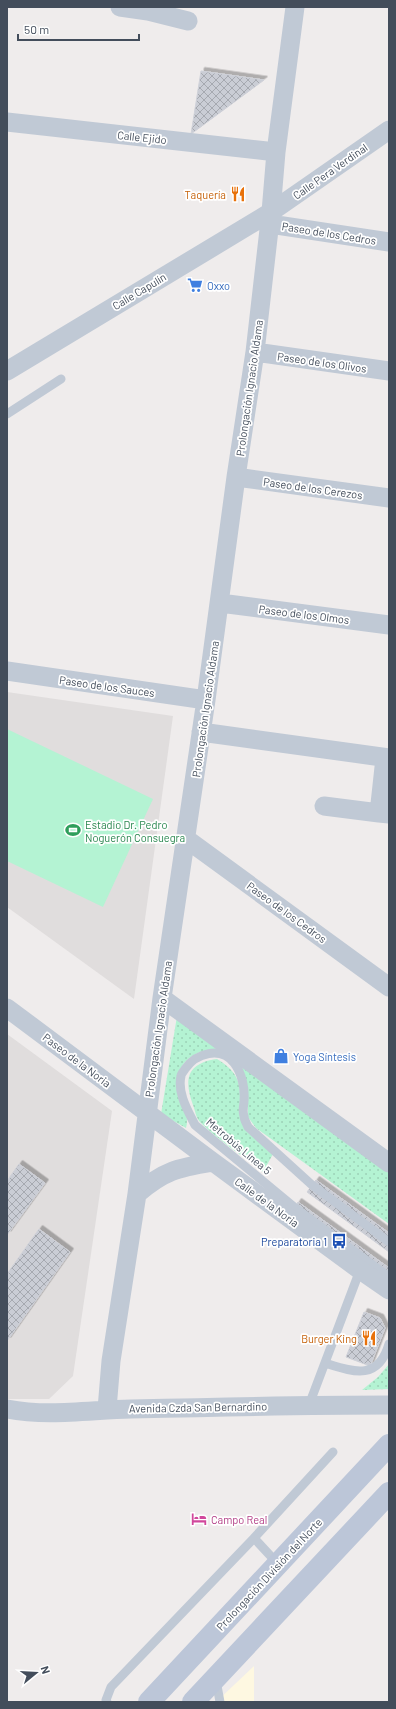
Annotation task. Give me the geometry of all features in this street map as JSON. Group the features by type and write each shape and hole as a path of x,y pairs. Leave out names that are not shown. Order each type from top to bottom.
{"main road":[{"name":"Prolongación División del Norte","path":"149,1702 389,1445"},
{"path":"193,1702 389,1493"},
{"path":"233,1613 253,1638"}],"street":[{"path":"120,7 149,9 188,20"},
{"name":"Prolongación Ignacio Aldama","path":"107,1409 111,1361 137,1194 146,1112 255,352 276,152 295,7"},
{"name":"Calle Ejido","path":"7,122 276,152"},
{"name":"Calle Pera Verdinal","path":"270,218 389,130"},
{"name":"Paseo de los Cedros","path":"270,218 389,242"},
{"name":"Calle Capulín","path":"7,371 270,218"},
{"name":"Paseo de los Olivos","path":"255,352 389,371"},
{"name":"Paseo de los Cerezos","path":"236,477 389,498"},
{"name":"Paseo de los Olmos","path":"220,603 389,624"},
{"name":"Paseo de los Sauces","path":"7,672 206,700"},
{"path":"201,732 387,758 384,813 324,806"},
{"name":"Paseo de los Cedros","path":"185,838 389,987"},
{"path":"162,998 389,1163"},
{"name":"Paseo de la Noria","path":"7,1008 146,1112"},
{"name":"Calle de la Noria","path":"146,1112 389,1290"},
{"path":"137,1194 152,1181 167,1172 179,1168 213,1162"},
{"name":"Avenida Czda San Bernardino","path":"7,1409 25,1412 50,1413 107,1409 389,1405"}],"lane":[{"path":"7,414 61,379"},
{"name":"Metrobús Línea 5","path":"389,1242 312,1185 248,1127 243,1115 243,1080 234,1063 225,1055 213,1053 197,1057 189,1063 181,1075 181,1087 186,1107 195,1125 294,1208 389,1277"},
{"path":"309,1405 360,1270"},
{"path":"324,1363 349,1370 363,1371 372,1369 383,1359 389,1344"},
{"path":"107,1702 106,1700 110,1687 254,1538 333,1452"},
{"path":"254,1538 278,1564"},
{"path":"216,1678 220,1702"}],"shaded area":[{"path":"7,692 173,716 134,999 7,907"},
{"path":"7,1034 112,1111 73,1376 49,1399 7,1399"},
{"path":"254,1666 254,1702 216,1702"}],"green space":[{"name":"Estadio Dr. Pedro Noguerón Consuegra","path":"7,729 153,799 103,907 7,861"},
{"path":"178,1010 389,1169 389,1224 256,1128 248,1117 248,1099 240,1066 217,1053 205,1051 192,1056 183,1064 179,1073 178,1082 186,1109 186,1128 161,1114"},
{"path":"217,1059 236,1076 240,1089 240,1114 273,1154 263,1172 215,1135 200,1122 197,1116 188,1087 190,1073 200,1064"},
{"path":"389,1364 389,1389 362,1390 378,1377"}],"building":[{"path":"201,71 264,80 191,134"},
{"path":"19,1164 45,1183 7,1235 7,1181"},
{"name":"Preparatoria 1","path":"316,1180 389,1233 389,1252 307,1192"},
{"name":"Preparatoria 1","path":"298,1202 389,1268 389,1283 290,1214"},
{"path":"39,1229 70,1252 7,1341 7,1274"},
{"path":"364,1312 380,1318 385,1328 370,1366 346,1357"}],"place":[{"name":"Taquería","path":"238,194"},
{"name":"Oxxo","path":"195,285"},
{"name":"Estadio Dr. Pedro Noguerón Consuegra","path":"73,830"},
{"name":"Yoga Síntesis","path":"281,1056"},
{"name":"Preparatoria 1","path":"339,1241"},
{"name":"Burger King","path":"369,1338"},
{"name":"Campo Real","path":"199,1519"}]}
